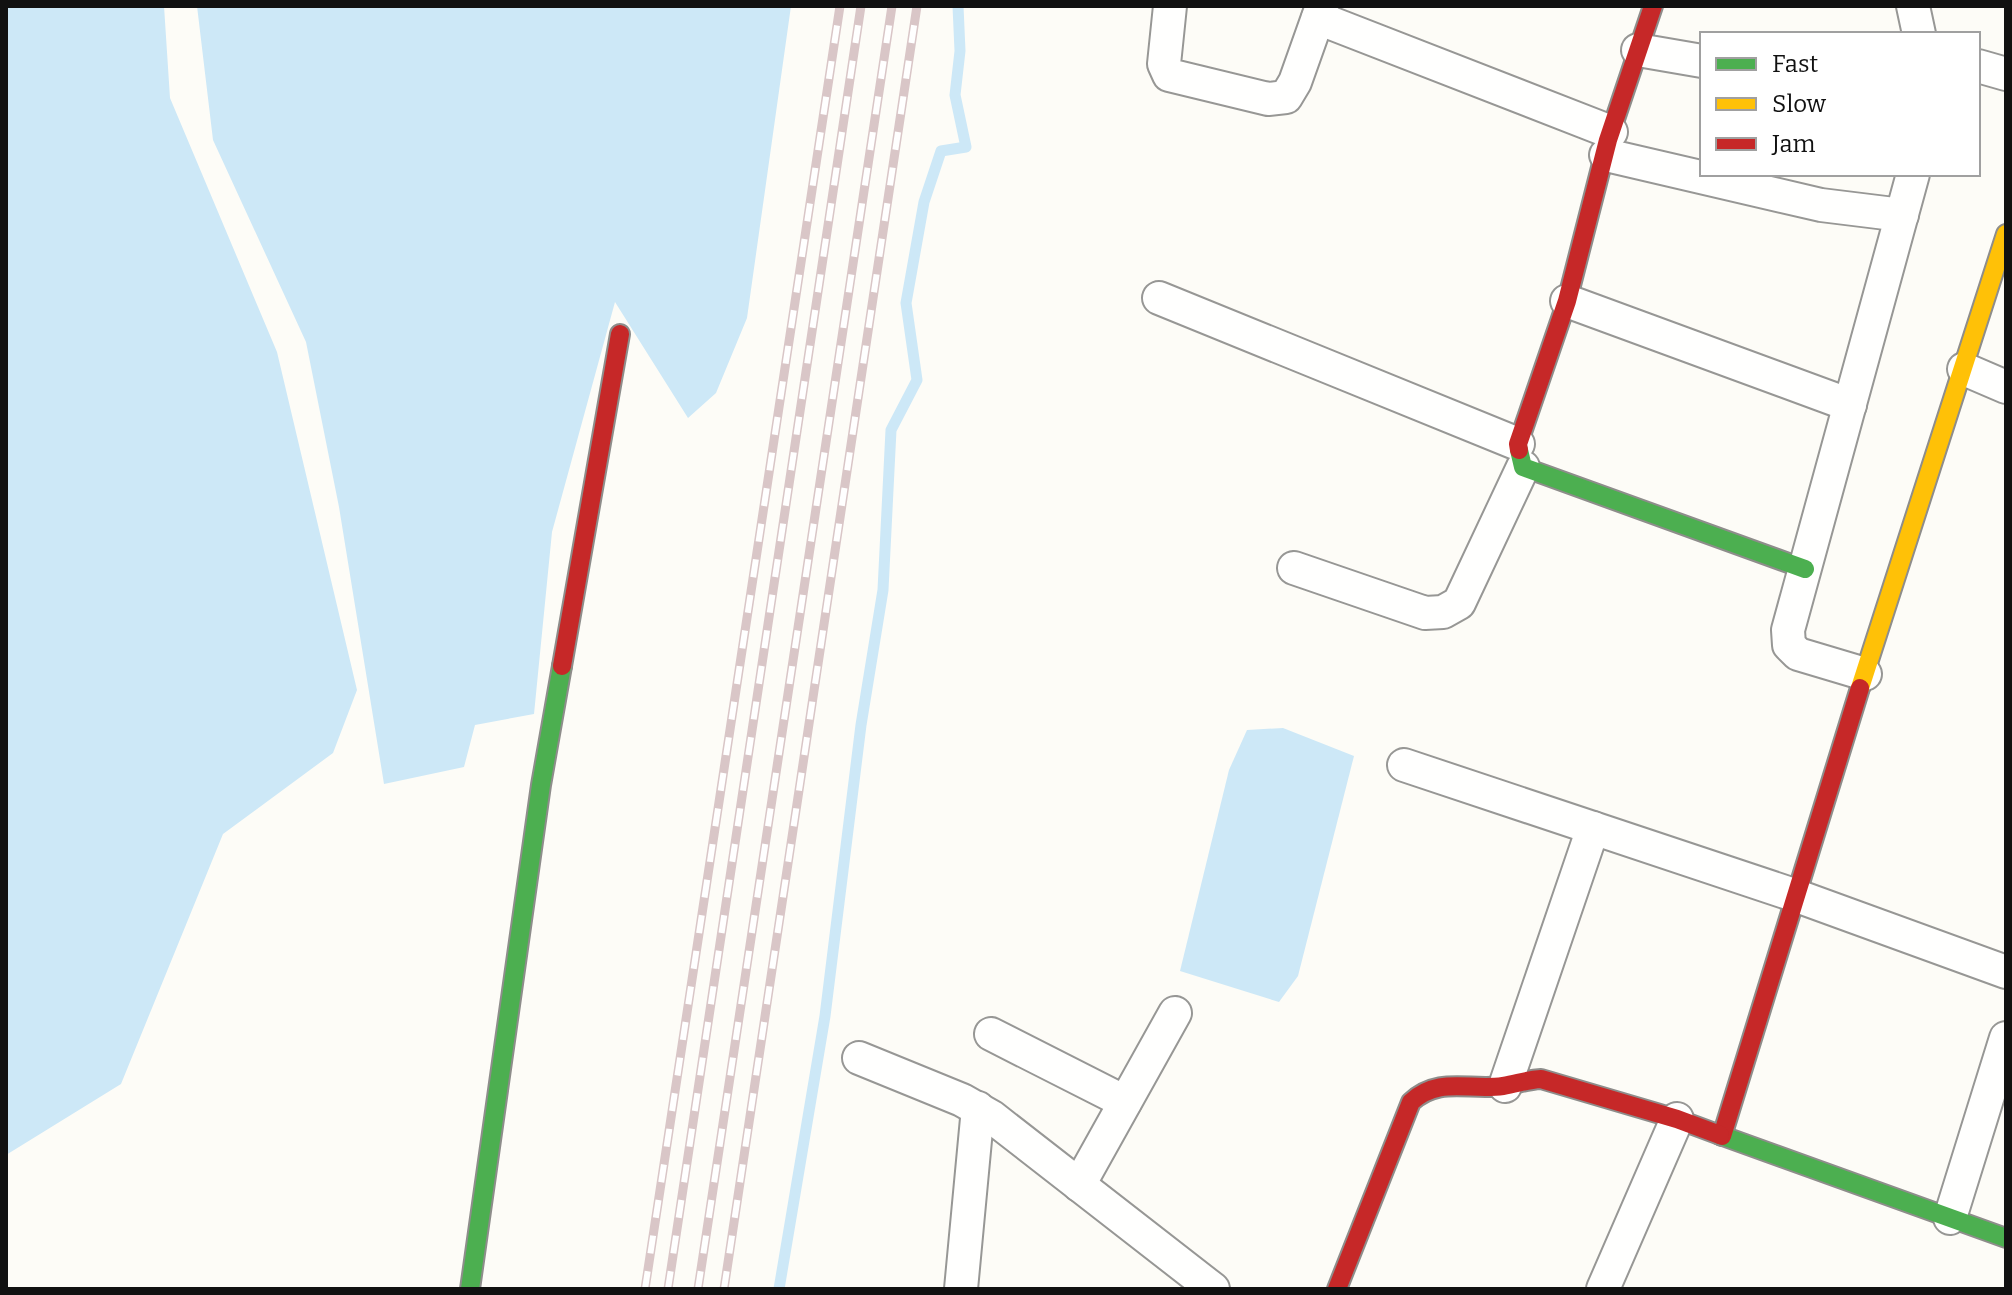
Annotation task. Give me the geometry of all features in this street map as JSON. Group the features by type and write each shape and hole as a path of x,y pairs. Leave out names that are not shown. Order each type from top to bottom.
{"street":[{"path":"1170,6 1164,64 1169,75 1268,99 1286,97 1320,12 1609,144 1700,170"},
{"path":"1294,568 1425,613 1443,612 1459,603 1520,455 1567,301 1609,144 1653,6"},
{"path":"1913,6 1919,32"},
{"path":"1638,50 1700,61"},
{"path":"1980,67 2006,74"},
{"path":"1720,176 1821,205 1902,215"},
{"path":"1865,674 1798,654 1789,645 1788,630 1912,176"},
{"path":"1722,1136 2006,234"},
{"path":"1159,298 1520,455 1805,569"},
{"path":"1567,301 1850,405"},
{"path":"470,1289 541,785 620,334"},
{"path":"1964,369 2006,387"},
{"path":"1404,765 1797,896 2006,972"},
{"path":"1505,1086 1593,828"},
{"path":"1079,1185 1175,1013"},
{"path":"991,1034 1125,1102"},
{"path":"1950,1218 2006,1038"},
{"path":"859,1058 978,1108 1213,1289"},
{"path":"1337,1289 1411,1102 1424,1090 1505,1086 1520,1080 1541,1079 1677,1119 2006,1238"},
{"path":"961,1289 978,1108"},
{"path":"1603,1289 1677,1119"}],"water":[{"path":"6,6 164,6 170,98 277,352 357,690 333,753 223,834 121,1084 6,1155"},
{"path":"197,6 791,6 747,318 716,393 688,418 615,302 552,532 534,714 475,725 464,767 384,784 339,507 306,342 213,140"},
{"path":"1283,728 1354,756 1298,976 1279,1002 1180,971 1229,770 1247,730"}],"waterway":[{"path":"779,1289 825,1016 861,725 883,590 891,430 917,380 906,303 924,202 941,151 966,147 955,95 960,51 958,6"}],"railway":[{"path":"645,1289 840,6"},
{"path":"668,1289 861,6"},
{"path":"698,1289 892,6"},
{"path":"724,1289 917,6"}],"traffic: fast":[{"path":"1519,450 1523,467 1805,569"},
{"path":"470,1289 541,785 562,666"},
{"path":"1720,1135 2006,1238"}],"traffic: slow":[{"path":"1860,688 2006,234"}],"traffic: jam":[{"path":"1519,450 1518,444 1567,301 1608,140 1653,6"},
{"path":"562,666 620,334"},
{"path":"1722,1136 1860,688"},
{"path":"1337,1289 1411,1102 1432,1089 1503,1086 1541,1079 1677,1119 1720,1135"}]}
